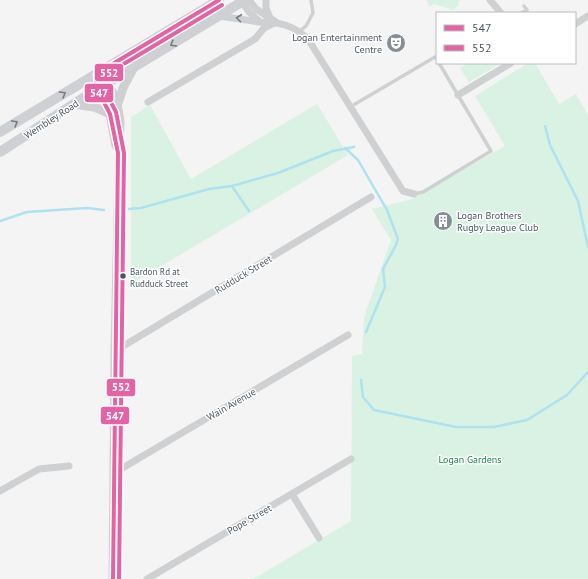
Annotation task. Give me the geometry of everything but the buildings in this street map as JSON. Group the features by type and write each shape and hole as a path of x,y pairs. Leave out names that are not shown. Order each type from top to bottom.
{"main road":[{"name":"Wembley Road","path":"0,132 219,0"},
{"name":"Wembley Road","path":"0,152 97,89 244,1"}],"street":[{"path":"266,0 266,8 273,20"},
{"path":"490,0 500,12"},
{"path":"244,1 273,20 292,26 308,39 403,191 414,194"},
{"path":"244,1 260,22"},
{"path":"219,16 260,22 273,20"},
{"path":"576,23 588,16"},
{"path":"148,102 255,39 273,20"},
{"path":"458,95 509,64"},
{"path":"118,106 123,88 134,67"},
{"path":"96,74 108,83 118,106 120,121 118,153 115,351 114,579"},
{"path":"96,74 97,89 110,114 118,153"},
{"path":"73,104 94,107 110,114"},
{"name":"Rudduck Street","path":"115,351 371,197"},
{"name":"Wain Avenue","path":"114,473 348,335"},
{"name":"Pope Street","path":"147,579 351,459"},
{"path":"0,492 39,469 69,466"},
{"path":"292,494 319,538"}],"lane":[{"path":"300,31 306,26 313,13 311,0"},
{"path":"523,12 526,10 524,6"},
{"path":"350,107 435,57 436,58"},
{"path":"414,194 423,192 491,151 440,64"}],"green space":[{"path":"426,0 461,0 458,2 459,5 453,10 434,4 430,7"},
{"path":"466,64 499,64 469,82 460,68"},
{"name":"Logan Gardens","path":"526,64 536,64 559,104 576,94 588,115 588,579 253,579 351,521 352,356 362,354 364,317 391,240 372,209 412,199 505,146 475,96"},
{"path":"317,104 348,155 131,284 131,117 150,105 191,179"}],"waterway":[{"path":"545,126 550,145 578,201 588,247"},
{"path":"129,209 141,208 209,189 232,186 278,173 333,151 354,147"},
{"path":"345,148 358,160 387,210 398,239 383,269 385,287 366,332"},
{"path":"232,186 249,211"},
{"path":"0,221 27,212 87,208 104,210"},
{"path":"361,380 363,397 374,410 456,427 494,427 527,420 567,395 588,372"}],"transit line":[{"name":"547","path":"113,579 118,153 110,114 97,89 96,74 219,0"},
{"name":"552","path":"119,579 124,153 116,112 103,87 102,77 222,5"}],"place":[{"name":"Logan Entertainment Centre","path":"396,43"},
{"name":"Logan Brothers Rugby League Club","path":"443,221"},
{"name":"Bardon Rd at Rudduck Street","path":"123,276"}]}
